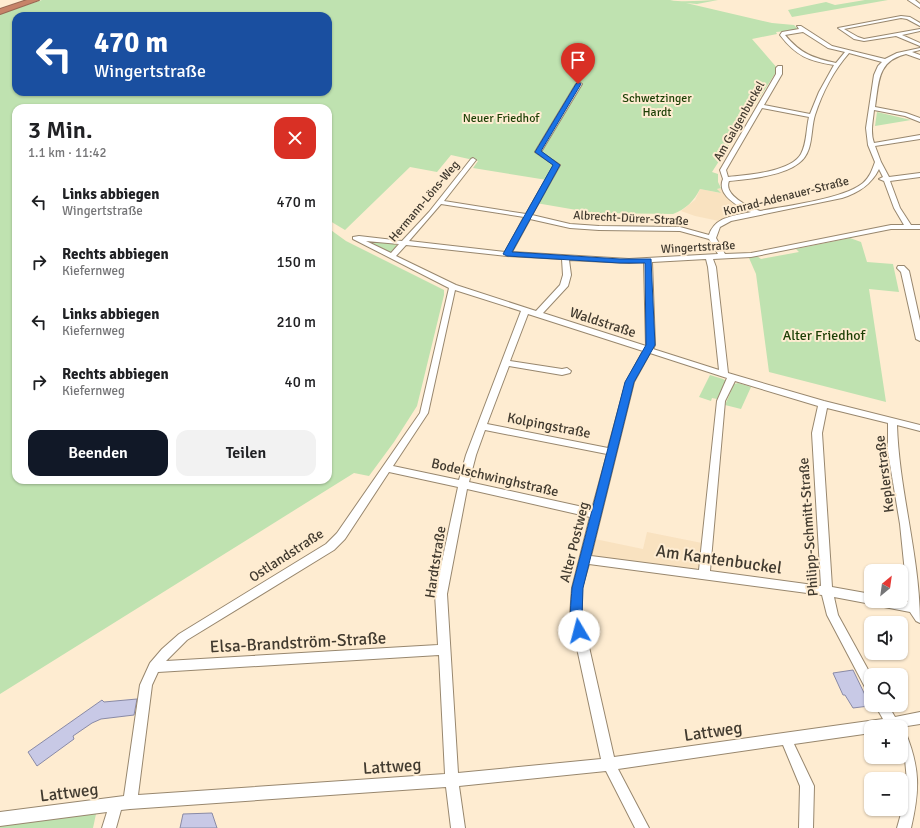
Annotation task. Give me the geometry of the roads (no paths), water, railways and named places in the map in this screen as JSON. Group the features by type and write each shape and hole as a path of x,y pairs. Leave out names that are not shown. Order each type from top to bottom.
{"highway":[{"path":"0,9 26,0"},
{"path":"0,12 35,0"}],"street":[{"path":"910,0 920,6"},
{"path":"920,24 908,18 901,17 840,28 846,33 861,40 920,30"},
{"path":"799,27 822,42 848,52 886,61"},
{"path":"804,30 784,33 782,35 800,54 814,60 836,64"},
{"path":"895,34 920,45"},
{"path":"908,226 897,208 878,162 872,145 869,128 877,75 881,66 886,61 906,52 920,48"},
{"path":"726,179 782,170 797,163 804,152 812,116 836,64 840,58 848,52"},
{"path":"906,52 920,57"},
{"name":"Am Galgenbuckel","path":"759,213 749,210 740,204 723,186 726,179 723,170 779,74 778,69 780,67"},
{"path":"507,254 557,165 538,152 578,84"},
{"path":"760,106 812,116"},
{"path":"872,108 906,115 920,120"},
{"path":"872,145 920,137"},
{"name":"Hermann-Löns-Weg","path":"391,257 440,202 473,160"},
{"path":"878,162 872,179 887,182 920,175"},
{"name":"Konrad-Adenauer-Straße","path":"712,238 716,228 722,223 743,216 842,196 853,192 872,179"},
{"name":"Albrecht-Dürer-Straße","path":"440,202 528,216 584,227 680,229 712,238"},
{"name":"Am Galgenbuckel","path":"740,204 744,211 743,216"},
{"name":"Wingertstraße","path":"355,238 507,254 629,261 750,255 886,228 908,226 920,227"},
{"name":"Waldstraße","path":"355,238 454,288 728,376 823,404 920,428"},
{"path":"712,238 723,257"},
{"path":"537,315 564,286 567,275 565,258"},
{"path":"704,575 721,401 728,376 712,267 708,258"},
{"name":"Alter Postweg","path":"642,828 610,764 576,616 577,588 630,382 651,345 648,260"},
{"path":"901,268 905,271 919,334"},
{"name":"Ostlandstraße","path":"130,802 146,685 154,667 183,637 330,546 341,536 420,420 427,406 451,291 454,288"},
{"name":"Hardtstraße","path":"458,828 452,780 441,594 463,485 471,455 525,311"},
{"path":"506,362 567,372"},
{"name":"Philipp-Schmitt-Straße","path":"823,404 817,434 827,591 833,616 864,674"},
{"name":"Keplerstraße","path":"892,421 893,452 918,612"},
{"name":"Kolpingstraße","path":"482,426 612,452"},
{"name":"Bodelschwinghstraße","path":"387,468 596,514"},
{"name":"Am Kantenbuckel","path":"585,559 827,591 864,599"},
{"path":"904,608 918,612"},
{"name":"Elsa-Brandström-Straße","path":"154,667 445,650"},
{"name":"Lattweg","path":"908,722 920,718"},
{"name":"Lattweg","path":"0,819 130,802 452,780 610,764 864,728"},
{"path":"786,739 807,786 806,828"},
{"path":"904,828 914,797 916,777 911,753 908,748"},
{"path":"109,828 116,804"}],"park label":[{"name":"Schwetzinger Hardt","path":"657,105"},
{"name":"Neuer Friedhof","path":"501,118"},
{"name":"Alter Friedhof","path":"824,335"}]}
